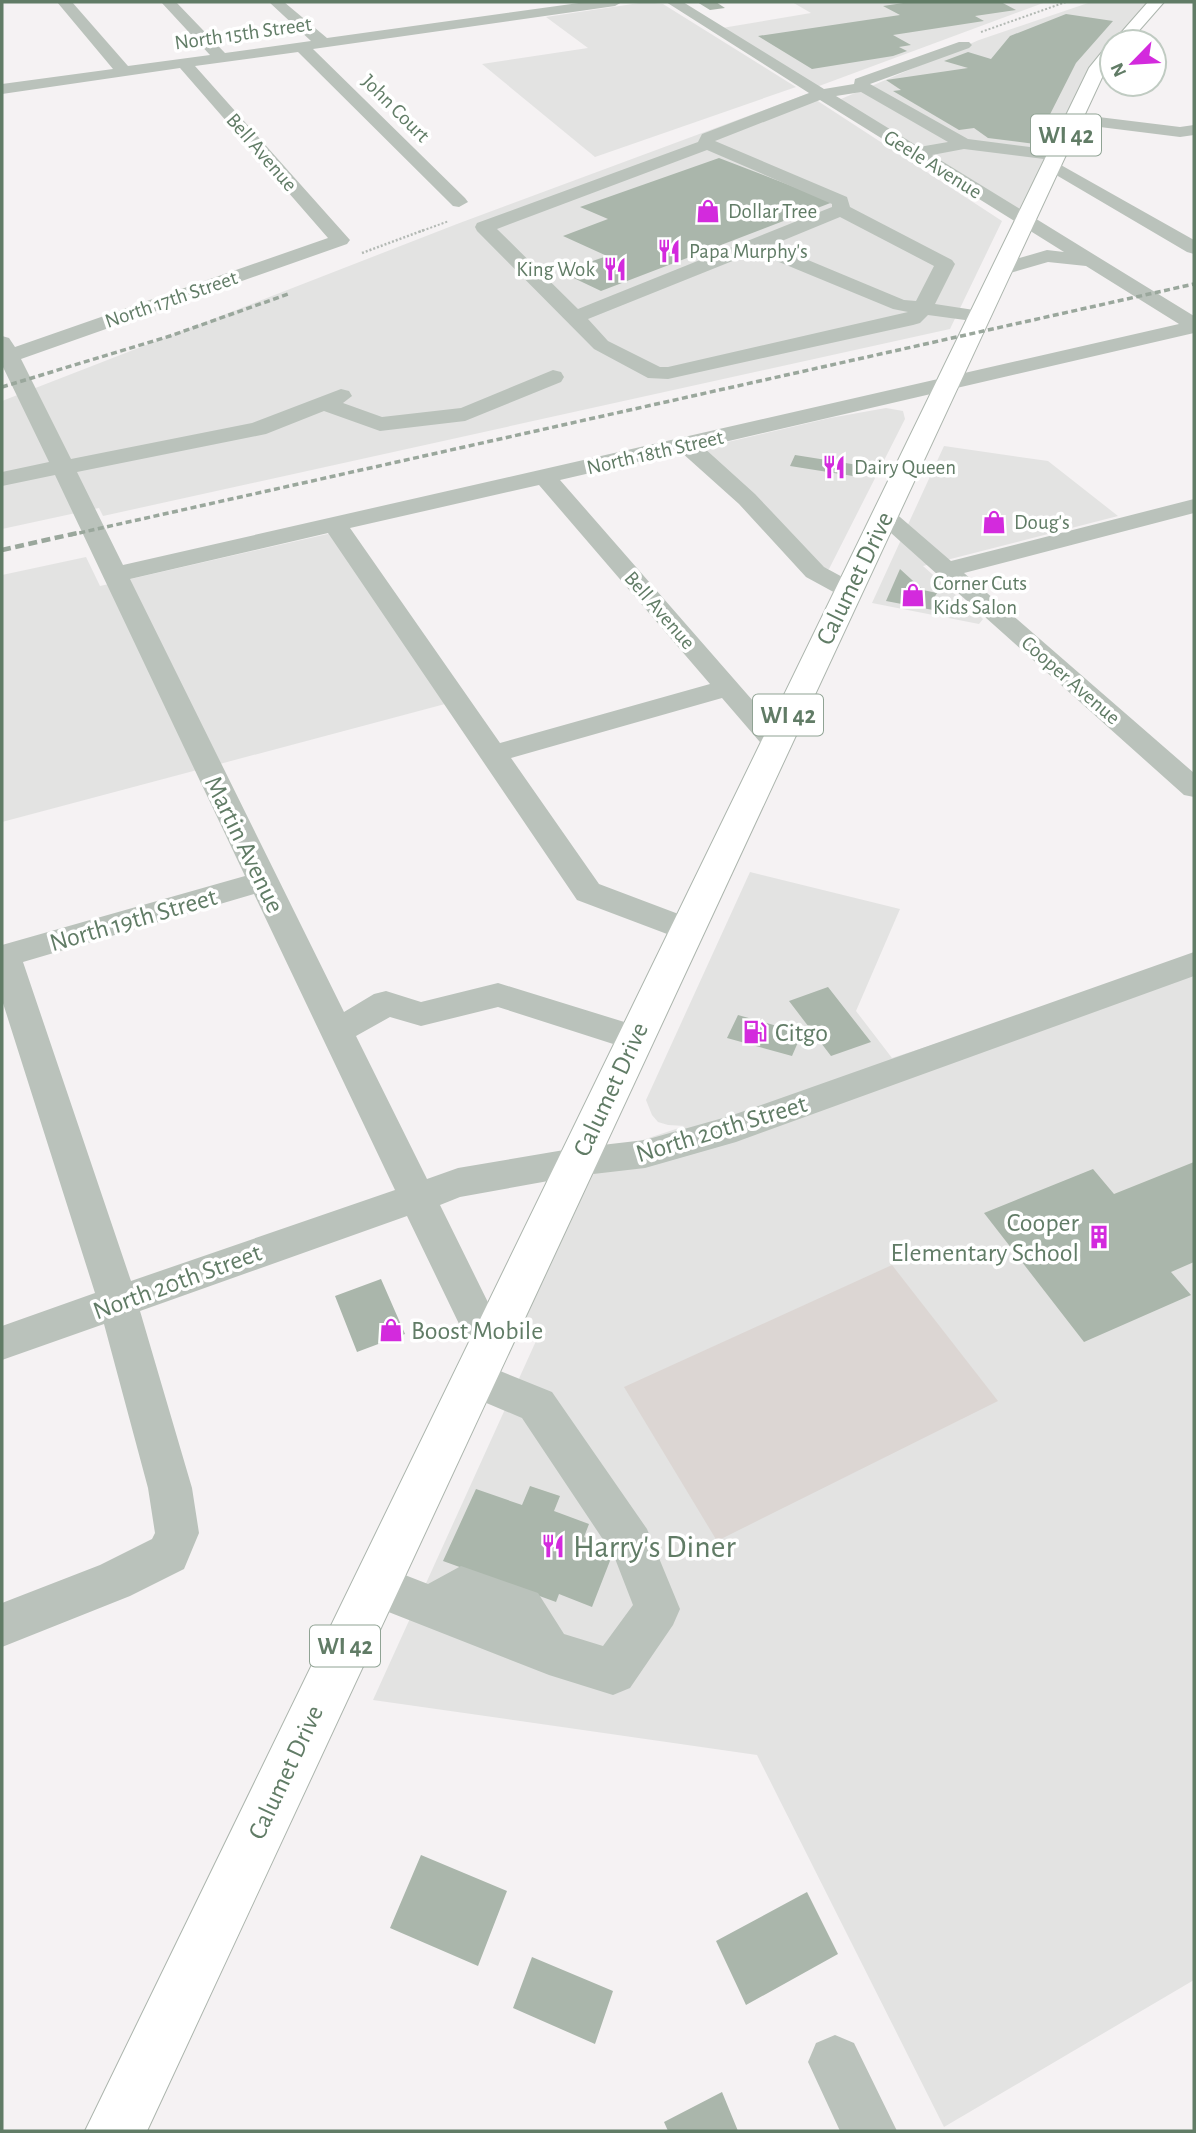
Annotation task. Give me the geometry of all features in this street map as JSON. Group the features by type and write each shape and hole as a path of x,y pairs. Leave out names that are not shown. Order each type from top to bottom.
{"main road":[{"path":"1133,28 1156,2"},
{"name":"Calumet Drive","path":"115,2131 980,316 986,272 1025,221 1098,68"}],"street":[{"path":"64,2 124,72"},
{"path":"168,2 222,58"},
{"path":"276,2 323,43"},
{"name":"North 15th Street","path":"2,89 615,2"},
{"name":"Geele Avenue","path":"673,2 1194,326"},
{"path":"453,9 470,22"},
{"path":"863,87 861,82 964,45"},
{"name":"John Court","path":"301,46 459,202"},
{"name":"Bell Avenue","path":"184,63 340,240"},
{"path":"706,144 708,138 821,94 863,87 964,144 1054,160 1194,248"},
{"path":"1074,119 1180,132 1194,130"},
{"path":"575,317 841,210 943,263 944,268 923,308 913,319 663,374 601,345 484,227 706,144 841,201 841,210"},
{"path":"916,153 964,144"},
{"name":"North 17th Street","path":"4,353 340,240"},
{"path":"755,245 900,305 980,316"},
{"path":"944,268 986,272 1047,256 1095,263"},
{"name":"North 18th Street","path":"115,575 1194,326"},
{"name":"Martin Avenue","path":"4,353 63,467 416,1196 481,1362"},
{"path":"2,479 258,429 332,400 380,424 465,414 553,377"},
{"path":"686,444 747,499 815,572 848,590"},
{"name":"Bell Avenue","path":"545,477 775,742"},
{"path":"946,570 1194,506"},
{"name":"Cooper Avenue","path":"884,516 1194,788"},
{"path":"335,524 587,892 686,929"},
{"path":"493,754 728,688"},
{"name":"North 19th Street","path":"3,957 264,881"},
{"path":"2,1625 114,1581 168,1554 177,1533 170,1488 118,1301 3,957"},
{"name":"North 20th Street","path":"2,1343 416,1196 470,1181 576,1162 645,1154 736,1128 1194,964"},
{"path":"337,1032 386,1003 421,1014 498,995 635,1038"},
{"path":"374,1586 549,1652 614,1672 657,1609 631,1544 537,1405 481,1362"},
{"path":"835,2062 869,2131"}],"shaded area":[{"path":"646,2 663,4 796,87 595,157 482,64 588,48 546,17"},
{"path":"792,2 1046,2 811,89 716,29 811,13"},
{"path":"1091,2 1156,2 1133,28 1098,28 1098,78 1025,221 834,102 979,40"},
{"path":"807,94 1002,221 950,329 103,516 99,508 2,529 2,401 457,224"},
{"path":"886,408 903,411 905,419 829,569 818,567 698,449 830,418"},
{"path":"944,446 1048,461 1118,516 923,566 983,619 979,624 872,603"},
{"path":"332,533 445,704 2,822 2,575 86,557 100,586"},
{"path":"750,872 900,909 856,1011 892,1058 1194,959 1194,1980 944,2127 757,1755 373,1700 541,1330 489,1345 576,1162 685,1126 658,1122 646,1100"},
{"path":"892,1265 998,1401 717,1541 624,1387"}],"building":[{"path":"697,2 716,2 725,8 710,10"},
{"path":"910,2 1001,2 1016,10 975,16 984,21 893,35 911,45 899,47 907,51 893,56 812,69 758,36 900,15 883,6"},
{"path":"1066,14 1113,21 1107,28 1098,28 1098,38 1076,63 1035,144 988,138 974,128 959,130 893,91 901,90 886,80 968,68 944,61 968,52 991,59 1010,36"},
{"path":"719,158 833,202 601,291 561,272 607,256 563,236 608,219 580,207"},
{"path":"795,455 858,465 853,476 790,466"},
{"path":"900,569 923,590 937,593 934,598 951,602 963,612 954,614 886,601"},
{"path":"828,987 871,1042 831,1056 789,1001"},
{"path":"738,1015 802,1033 792,1056 727,1038"},
{"name":"Cooper Elementary School","path":"1194,1162 1194,1262 1171,1272 1191,1295 1084,1342 984,1213 1093,1169 1114,1194"},
{"path":"381,1279 405,1334 357,1352 335,1296"},
{"path":"530,1486 560,1496 554,1511 589,1524 584,1537 615,1548 592,1607 559,1594 556,1602 443,1561 476,1489 522,1505"},
{"path":"421,1855 507,1891 478,1966 390,1928"},
{"path":"807,1892 838,1954 746,2005 716,1941"},
{"path":"532,1957 613,1991 595,2044 513,2008"},
{"path":"722,2092 738,2131 668,2131 664,2122"}],"railway":[{"path":"70,535 1194,284"},
{"path":"2,387 170,336 291,293"},
{"path":"2,550 77,533"}],"place":[{"name":"Dollar Tree","path":"708,211"},
{"name":"Papa Murphy's","path":"669,251"},
{"name":"King Wok","path":"615,269"},
{"name":"Dairy Queen","path":"834,467"},
{"name":"Doug's","path":"994,522"},
{"name":"Corner Cuts Kids Salon","path":"913,595"},
{"name":"Citgo","path":"755,1032"},
{"name":"Cooper Elementary School","path":"1099,1237"},
{"name":"Boost Mobile","path":"391,1330"},
{"name":"Harry's Diner","path":"553,1546"}]}
